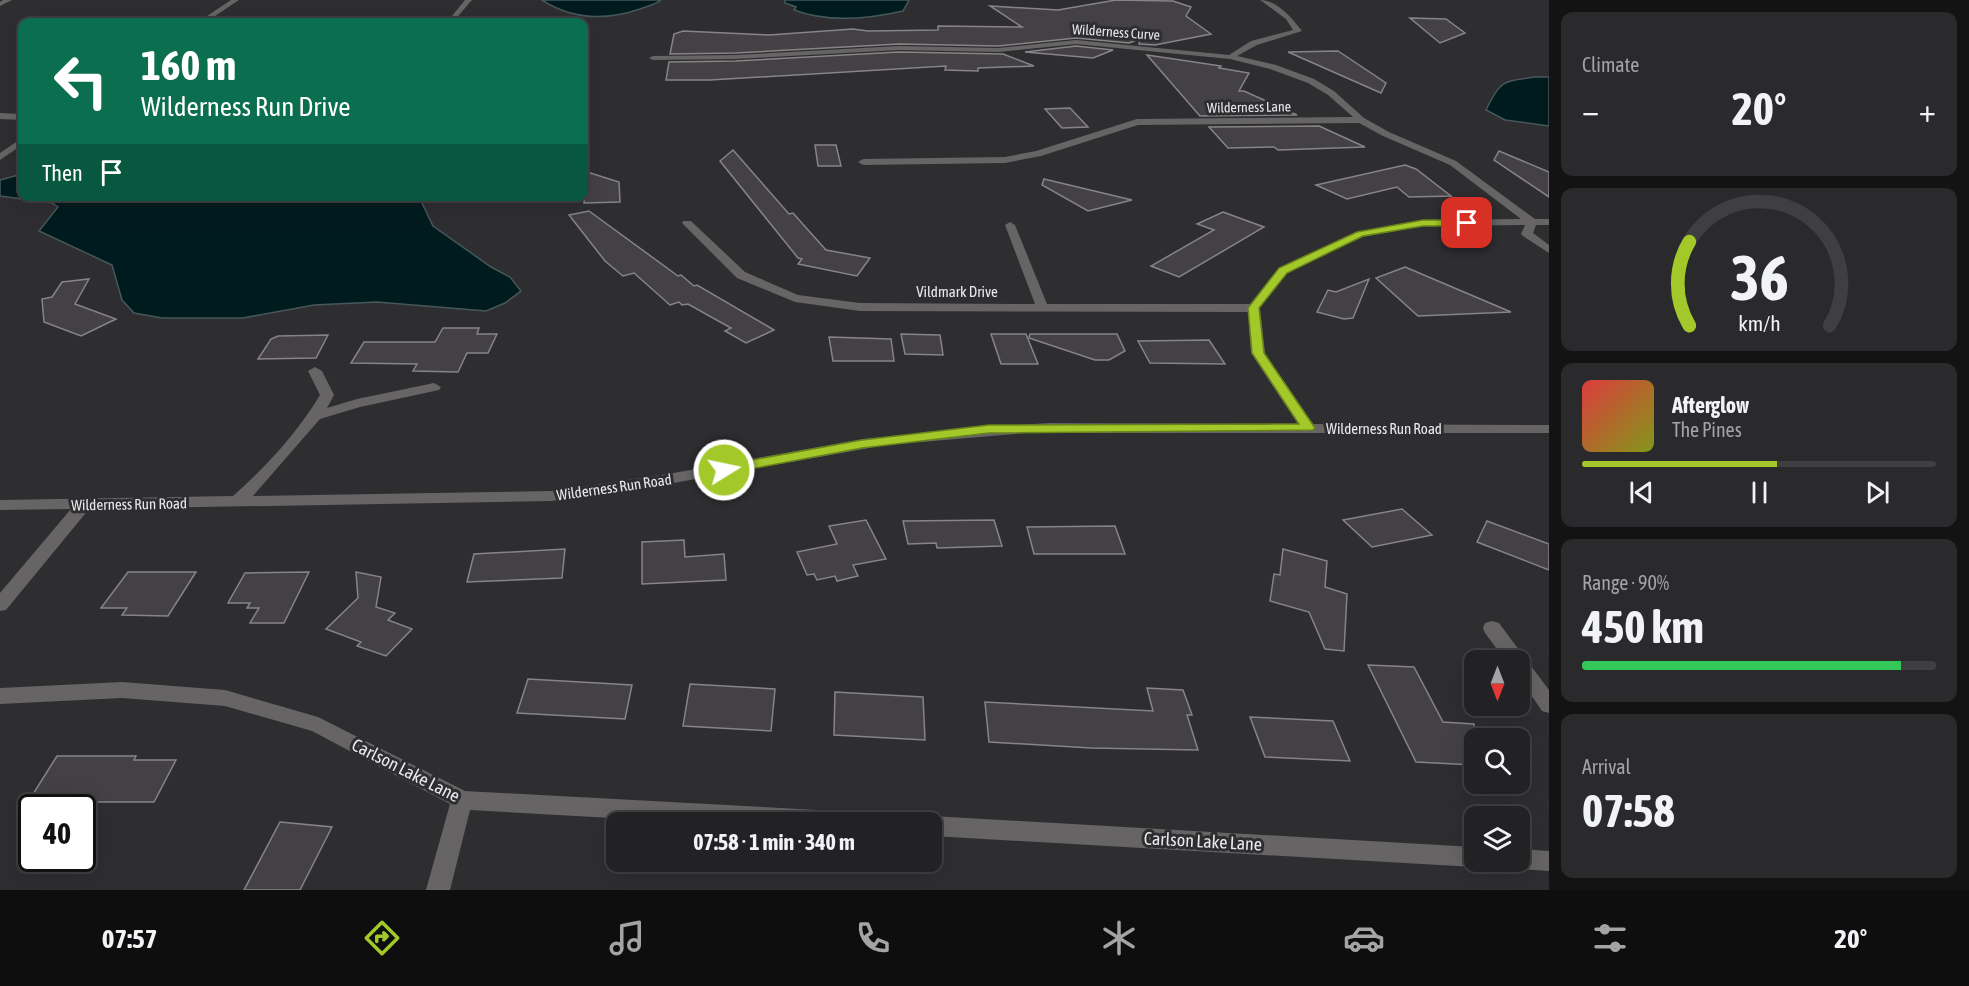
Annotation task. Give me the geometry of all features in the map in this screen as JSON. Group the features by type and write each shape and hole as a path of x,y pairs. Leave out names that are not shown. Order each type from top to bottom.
{"street":[{"path":"0,4 9,0"},
{"path":"208,18 236,0"},
{"path":"453,18 469,0"},
{"path":"1230,57 1254,43 1298,31 1288,18 1263,0"},
{"name":"Wilderness Curve","path":"653,58 735,57 899,48 998,50 1076,42 1230,57 1274,67 1311,81 1331,93 1361,120 1386,134 1453,163 1532,222"},
{"path":"0,116 18,117"},
{"name":"Wilderness Lane","path":"863,162 1005,160 1038,154 1137,122 1361,120"},
{"path":"0,157 18,144"},
{"path":"1532,222 1527,234 1549,250"},
{"path":"1308,428 1258,353 1254,308 1283,270 1360,234 1423,223 1549,222"},
{"name":"Vildmark Drive","path":"687,223 741,275 795,298 860,307 1254,308"},
{"path":"1010,225 1042,307"},
{"path":"236,502 255,485 315,416 327,395 315,371"},
{"path":"315,416 357,403 434,387"},
{"name":"Wilderness Run Road","path":"0,505 551,496 625,488 862,444 989,429 1549,429"},
{"path":"0,604 83,505"},
{"path":"1492,628 1508,650"},
{"path":"1530,679 1549,705"},
{"name":"Carlson Lake Lane","path":"0,696 122,690 225,698 318,725 462,800 676,812"},
{"path":"438,890 462,800"},
{"name":"Carlson Lake Lane","path":"942,827 1464,856"},
{"path":"1530,860 1549,861"}],"water":[{"path":"542,0 661,0 627,13 602,17 565,12"},
{"path":"785,0 909,0 903,11 876,16 834,18 794,10 796,7 785,3"},
{"path":"1549,77 1549,126 1505,120 1486,110 1495,92 1504,84 1509,81"},
{"path":"18,175 18,198 0,196 0,180"},
{"path":"37,201 421,201 433,226 491,267 510,277 521,291 505,303 486,311 377,302 314,305 243,318 162,318 134,313 122,300 112,265 39,231 58,207 52,203"}],"building":[{"path":"1116,0 1173,1 1191,7 1186,16 1211,34 1155,45 1139,44 1140,39 1129,43 1076,38 998,46 899,44 735,53 670,54 674,34 683,31 769,35 853,29 868,31 938,30 938,26 1022,27 990,6 1058,10"},
{"path":"1410,18 1446,19 1465,33 1440,43"},
{"path":"1076,46 1113,50 1093,58 1025,52"},
{"path":"1338,51 1386,83 1381,93 1288,52"},
{"path":"899,52 1003,54 1034,66 978,68 978,71 945,70 946,66 710,80 666,80 669,62 735,61"},
{"path":"1147,55 1221,66 1219,68 1249,73 1239,91 1244,91 1297,115 1200,116"},
{"path":"1070,108 1088,127 1062,128 1045,109"},
{"path":"1319,126 1365,147 1278,150 1274,147 1228,148 1209,127"},
{"path":"815,145 836,145 841,166 818,166"},
{"path":"733,150 789,214 793,213 826,250 870,258 857,276 798,264 802,259 798,258 720,161"},
{"path":"1499,151 1549,172 1549,197 1494,160"},
{"path":"1405,165 1416,169 1451,196 1409,197 1397,187 1347,199 1316,185"},
{"path":"588,172 619,182 620,202 584,203 588,201"},
{"path":"1044,179 1132,200 1088,211 1042,185"},
{"path":"589,211 678,276 681,275 694,286 697,285 774,330 746,343 725,331 731,328 688,304 682,305 679,302 670,305 634,273 623,276 605,261 569,215"},
{"path":"1223,212 1264,227 1179,277 1151,266 1214,230 1197,224"},
{"path":"1405,267 1511,312 1418,316 1376,278"},
{"path":"89,279 75,304 116,319 81,336 44,322 42,299 52,297 62,282"},
{"path":"1369,279 1353,318 1344,319 1317,312 1328,290 1336,292"},
{"path":"443,328 479,328 477,334 497,334 488,353 467,353 458,372 413,371 417,364 351,363 364,342 435,342"},
{"path":"901,334 940,335 943,355 905,354"},
{"path":"991,334 1026,334 1038,364 1001,364"},
{"path":"1030,334 1117,334 1125,351 1109,360 1095,360 1029,338"},
{"path":"328,335 316,358 258,359 271,339 278,336"},
{"path":"829,337 891,339 894,361 833,361"},
{"path":"1209,340 1225,364 1150,363 1138,341"},
{"path":"1402,509 1432,535 1372,547 1343,520"},
{"path":"866,520 886,559 853,565 858,576 837,581 835,576 817,580 814,574 807,575 797,552 837,544 829,526"},
{"path":"994,520 1002,546 937,548 936,543 908,544 903,521"},
{"path":"1487,521 1549,544 1549,570 1477,542"},
{"path":"1115,526 1125,554 1034,554 1027,527"},
{"path":"684,540 685,557 724,554 726,580 642,584 642,542"},
{"path":"565,549 562,578 467,582 474,554"},
{"path":"1283,549 1327,561 1325,587 1347,594 1344,651 1325,649 1309,612 1270,601 1274,574 1280,575"},
{"path":"128,572 196,572 168,616 122,615 127,608 101,608"},
{"path":"309,572 284,623 250,623 259,608 247,608 250,603 228,603 245,573"},
{"path":"356,572 381,577 376,607 395,613 388,620 412,629 386,656 357,646 361,642 326,629 358,598"},
{"path":"1368,665 1414,667 1443,722 1474,724 1474,728 1464,728 1464,764 1416,762"},
{"path":"528,679 632,685 625,719 517,713"},
{"path":"690,684 775,689 771,731 683,726"},
{"path":"1147,688 1183,690 1192,715 1187,715 1198,750 1091,748 989,742 985,702 1153,711"},
{"path":"835,692 923,697 925,740 834,735"},
{"path":"1250,717 1333,721 1350,761 1265,757"},
{"path":"57,756 136,756 134,760 176,760 154,802 96,802 96,794 33,794"},
{"path":"280,822 332,827 300,890 244,890"}],"route":[{"path":"724,470 862,444 989,429 1308,428 1258,353 1254,308 1283,270 1360,234 1423,223 1467,223"}]}
